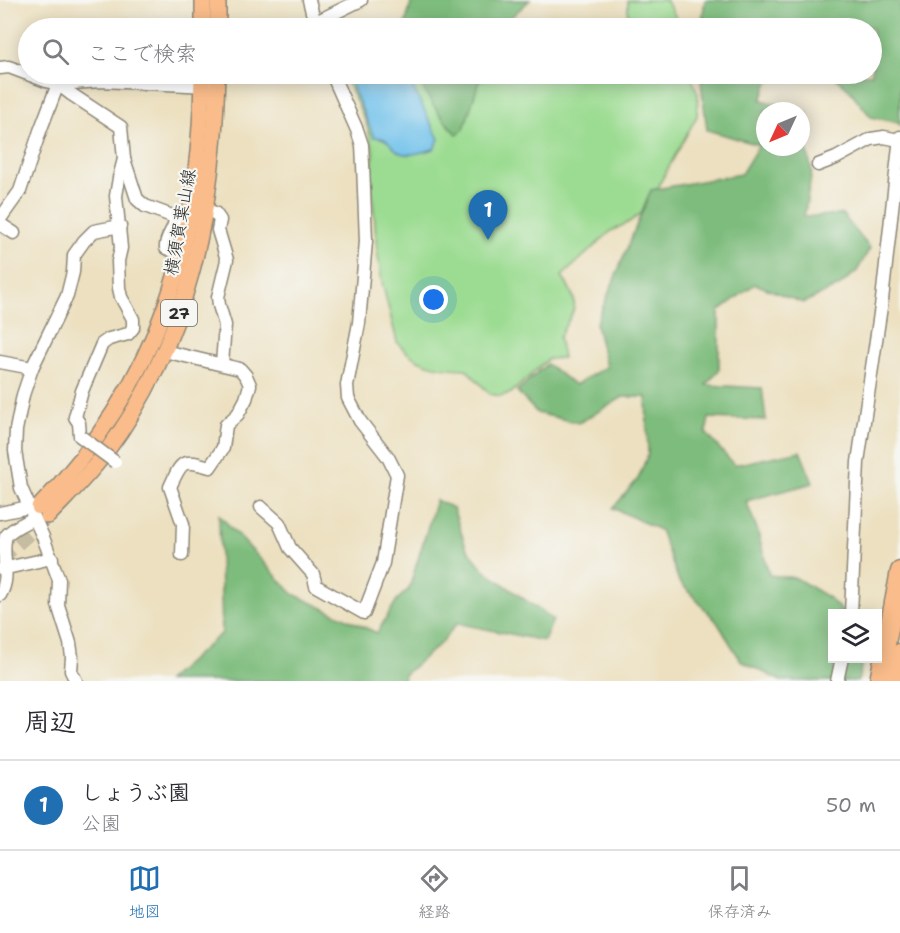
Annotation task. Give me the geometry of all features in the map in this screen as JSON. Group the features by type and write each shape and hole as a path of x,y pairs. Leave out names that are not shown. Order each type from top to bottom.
{"highway":[{"path":"879,681 900,571"},
{"path":"894,681 900,653"}],"main road":[{"path":"203,0 203,18"},
{"path":"218,0 218,18"},
{"name":"横須賀葉山線","path":"38,512 104,430 142,364 160,322 174,285 192,205 208,84"},
{"name":"横須賀葉山線","path":"38,512 106,451 149,382 182,306 195,263 205,208 209,84"}],"street":[{"path":"309,0 313,18"},
{"path":"329,18 361,0"},
{"path":"0,68 9,67 18,70"},
{"path":"14,233 0,221 20,191 39,131 58,84 121,127 124,159 137,199 145,206 172,216 175,220 165,241 166,248 181,254"},
{"path":"261,507 279,523 290,548 313,574 316,586 363,612 383,563 397,475 388,457 360,422 348,398 347,385 359,323 366,241 362,145 336,84"},
{"path":"818,165 871,139 899,138 882,300 858,462 851,609"},
{"path":"119,465 81,436 79,423 75,417 82,391 102,344 128,334 133,328 134,319 121,297 119,288 118,261 121,248 116,196 124,159"},
{"path":"205,208 215,213 220,219 218,230 228,260 218,297 225,325 222,364"},
{"path":"76,681 71,671 70,643 58,605 59,580 38,512 21,488 15,446 16,430 23,395 32,368 67,296 73,272 74,255 94,231 120,226"},
{"path":"164,351 240,369 250,385 238,414 226,425 223,447 210,467 191,462 183,464 170,487 183,524 182,555"},
{"path":"0,362 32,368"},
{"path":"0,513 38,512"},
{"path":"0,595 5,586 1,544 7,535 38,512"},
{"path":"2,569 52,558"},
{"path":"837,681 841,663"}],"green space":[{"path":"412,0 530,0 510,18 407,18"},
{"path":"628,0 666,0 676,18 628,18"},
{"path":"705,0 762,0 763,2 763,0 900,0 900,125 897,122 871,117 843,84 882,84 882,18 702,18"},
{"path":"348,84 422,84 439,113 453,130 477,84 694,84 698,94 697,116 660,183 656,197 647,209 611,231 562,276 574,302 572,313 559,338 563,358 548,359 511,393 500,396 490,394 466,369 446,368 420,361 397,342 382,282 377,250 371,175 374,153 366,122"},
{"path":"421,84 478,84 464,129 457,134 445,121"},
{"path":"701,84 767,84 761,100 768,102 756,102 756,144 707,130"},
{"path":"756,150 756,156 808,156 812,172 804,217 842,214 870,248 857,271 839,286 803,303 755,284 719,311 719,370 706,385 762,388 766,420 709,418 706,433 734,465 800,451 813,483 746,501 757,529 769,575 796,578 829,598 840,609 828,609 828,663 862,663 858,681 781,681 741,661 717,622 679,581 660,530 613,508 638,479 648,454 646,397 623,397 579,423 537,413 517,391 547,364 575,385 606,367 596,324 651,190 741,174"},
{"path":"436,500 453,508 466,547 484,570 553,620 544,641 457,623 442,642 404,675 403,681 167,681 222,633 219,515 293,594 377,633 397,600 409,589"}],"water":[{"path":"351,84 411,84 439,139 434,149 415,154 404,154 384,139 374,137"}],"tunnel":[{"path":"0,559 48,516"},
{"path":"882,626 900,629"}],"place":[{"name":"しょうぶ園","path":"488,240"}]}
